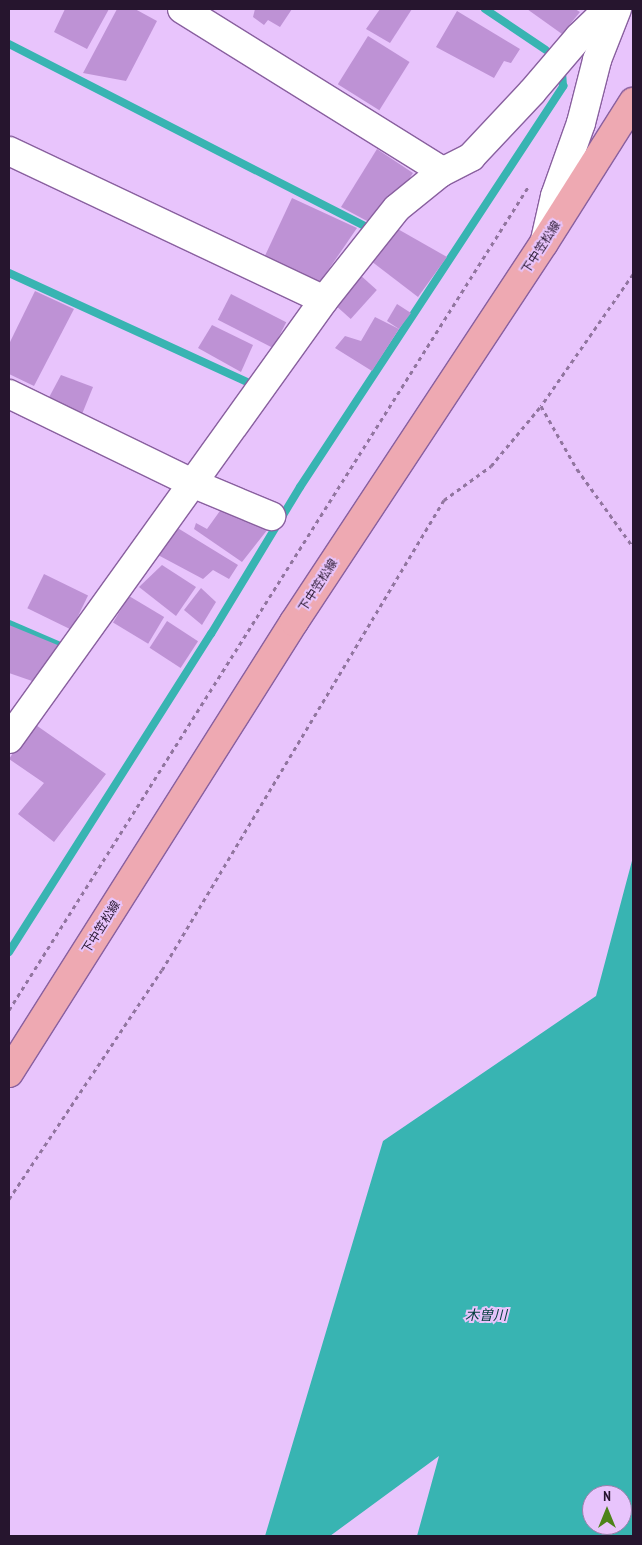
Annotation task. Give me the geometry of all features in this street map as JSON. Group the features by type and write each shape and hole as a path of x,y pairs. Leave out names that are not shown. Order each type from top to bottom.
{"main road":[{"name":"下中笠松線","path":"9,1072 294,622 544,243 633,102"}],"street":[{"path":"182,9 437,168 440,173"},
{"path":"9,739 324,300 397,208 440,173 471,157 532,92 578,37 608,9"},
{"path":"544,243 554,196 581,123 597,60 617,9"},
{"path":"9,151 324,300"},
{"path":"9,394 192,483 270,516"}],"path":[{"path":"9,1010 530,182"},
{"path":"9,1199 162,970 444,500 491,466 541,406 633,274"},
{"path":"541,406 577,468 633,548"}],"water":[{"name":"木曽川","path":"633,857 633,1536 417,1536 439,1456 330,1536 265,1536 383,1141 596,996"}],"building":[{"path":"65,9 109,9 87,49 54,32"},
{"path":"117,9 135,9 157,21 126,81 83,73"},
{"path":"255,9 292,9 280,27 268,20 264,25 253,17"},
{"path":"380,9 412,9 390,43 366,29"},
{"path":"527,9 575,9 580,12 562,34"},
{"path":"457,11 520,49 511,63 504,61 494,78 436,47"},
{"path":"368,36 410,62 379,110 338,84"},
{"path":"377,149 413,173 387,212 367,221 341,207"},
{"path":"292,198 357,228 320,282 263,260"},
{"path":"396,228 447,257 418,297 371,261"},
{"path":"359,274 377,290 351,319 333,303"},
{"path":"35,291 74,309 34,386 9,374 9,344"},
{"path":"231,294 286,322 273,348 218,320"},
{"path":"397,304 411,313 399,329 387,321"},
{"path":"375,317 399,329 372,371 335,348 345,336 361,341"},
{"path":"212,325 253,345 241,372 198,348"},
{"path":"61,375 93,387 80,419 46,403"},
{"path":"222,508 268,529 242,562 194,529 196,523 207,529"},
{"path":"176,527 238,565 229,579 213,570 203,579 158,555"},
{"path":"162,565 196,587 176,616 139,587"},
{"path":"44,574 88,595 71,630 27,608"},
{"path":"201,588 216,602 202,625 184,610"},
{"path":"129,596 164,617 148,644 113,623"},
{"path":"167,621 198,641 181,668 150,648"},
{"path":"9,625 60,646 35,682 9,673"},
{"path":"33,723 106,774 54,842 18,814 44,783 9,759"}],"waterway":[{"path":"485,9 546,50"},
{"path":"9,44 367,227"},
{"path":"9,952 211,634 300,487 563,86 562,73"},
{"path":"9,273 249,383"},
{"path":"9,624 58,645"}]}
